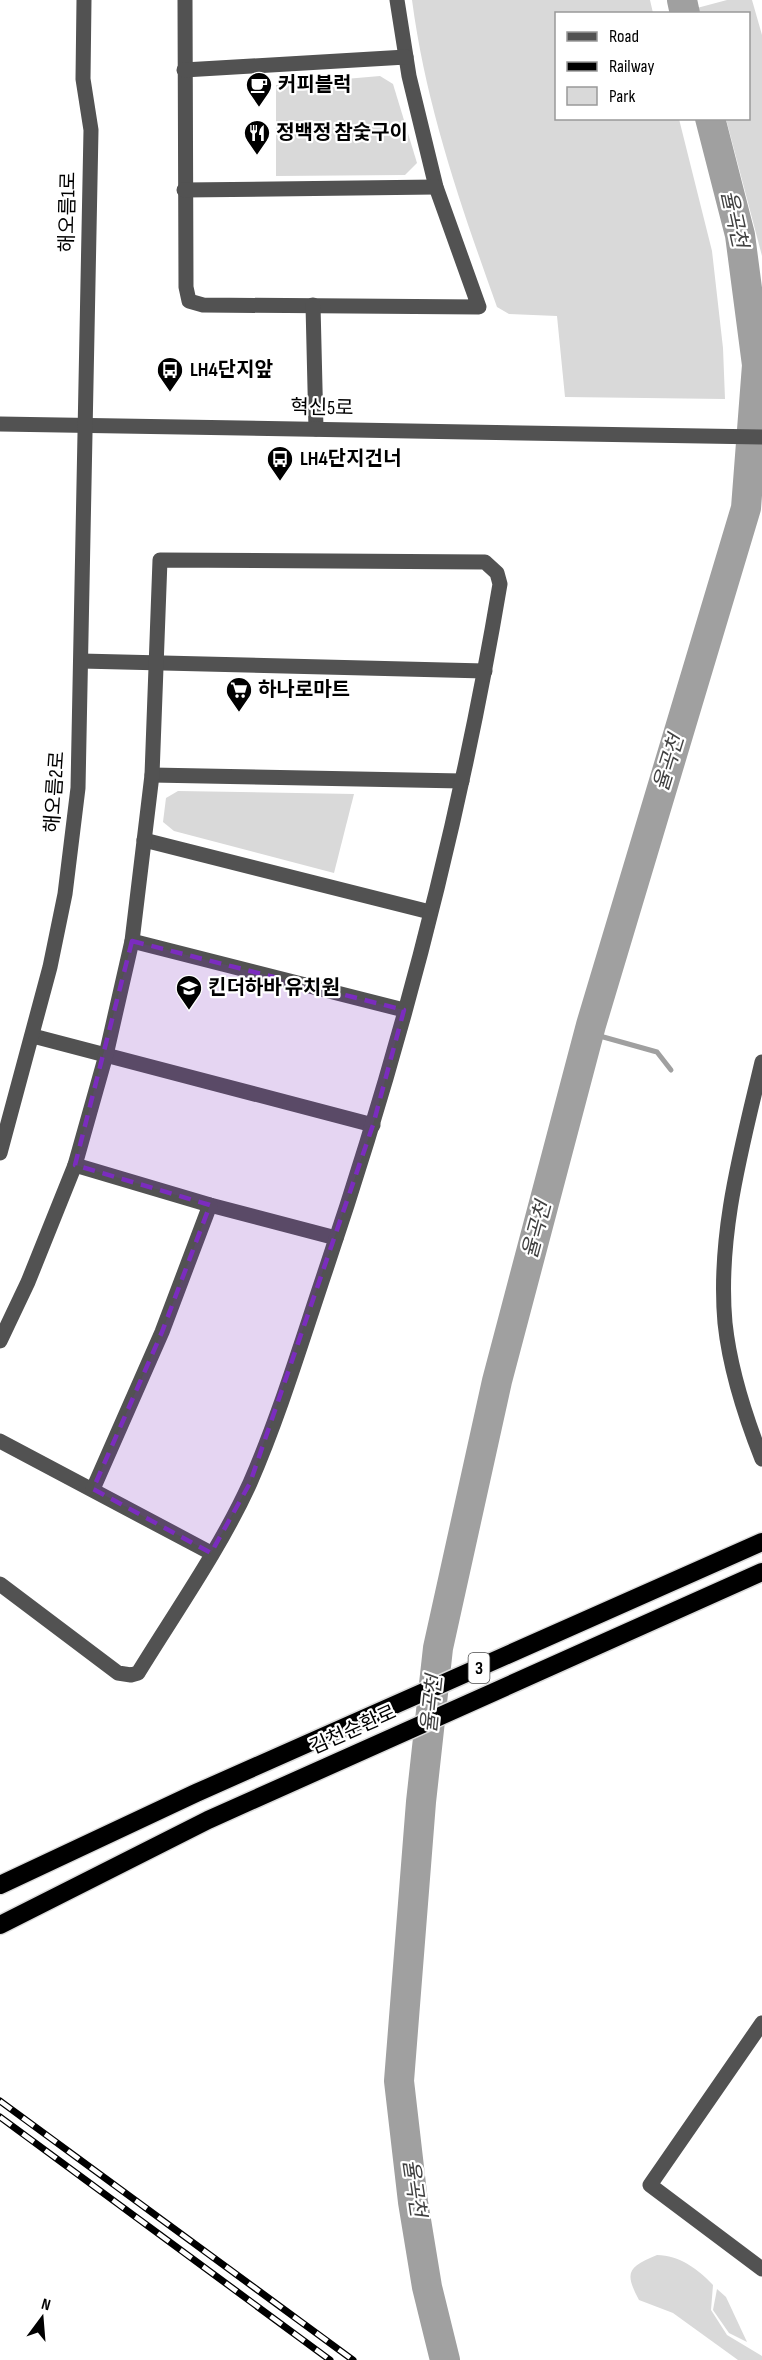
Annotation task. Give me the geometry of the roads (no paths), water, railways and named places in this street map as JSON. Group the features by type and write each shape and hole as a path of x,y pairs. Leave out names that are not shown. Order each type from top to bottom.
{"highway":[{"name":"김천순환로","path":"0,1885 196,1793 762,1542"},
{"name":"김천순환로","path":"0,1925 208,1820 762,1572"}],"street":[{"name":"해오름1로","path":"84,0 83,79 91,130 84,426"},
{"path":"185,0 184,190 186,287 189,302 203,305 479,307 436,187 406,57 397,0"},
{"path":"184,70 406,57"},
{"path":"184,190 436,187"},
{"path":"314,305 316,429"},
{"name":"혁신5로","path":"0,424 762,437"},
{"name":"해오름2로","path":"0,1153 50,967 72,853 78,788 84,426"},
{"path":"0,1341 28,1282 75,1165 106,1055 132,941 152,775 160,560 486,562 497,573 500,584 462,781 430,912 373,1125 336,1238 249,1483 211,1553 138,1672 130,1675 118,1673 0,1584"},
{"path":"81,661 485,671"},
{"path":"152,775 462,781"},
{"path":"144,840 430,912"},
{"path":"132,941 404,1010"},
{"path":"33,1036 373,1125"},
{"path":"762,1062 735,1181 724,1279 725,1324 737,1388 762,1459"},
{"path":"75,1165 210,1205 336,1238"},
{"path":"93,1489 162,1332 210,1205"},
{"path":"0,1442 211,1553"},
{"path":"762,2023 650,2185 762,2269"}],"waterway":[{"name":"율곡천","path":"682,0 685,12"},
{"name":"율곡천","path":"682,2 688,0"},
{"name":"율곡천","path":"445,2360 427,2287 413,2202 399,2081 421,1802 438,1648 497,1381 591,1025 746,508 757,365 740,235 711,120"},
{"path":"589,1033 657,1052 671,1070"}],"railway":[{"path":"0,2101 353,2360"},
{"path":"0,2117 330,2360"}],"place":[{"name":"커피블럭","path":"259,108"},
{"name":"정백정 참숯구이","path":"257,156"},
{"name":"LH4단지앞","path":"170,393"},
{"name":"LH4단지건너","path":"280,482"},
{"name":"하나로마트","path":"239,713"},
{"name":"킨더하바 유치원","path":"189,1011"}]}
